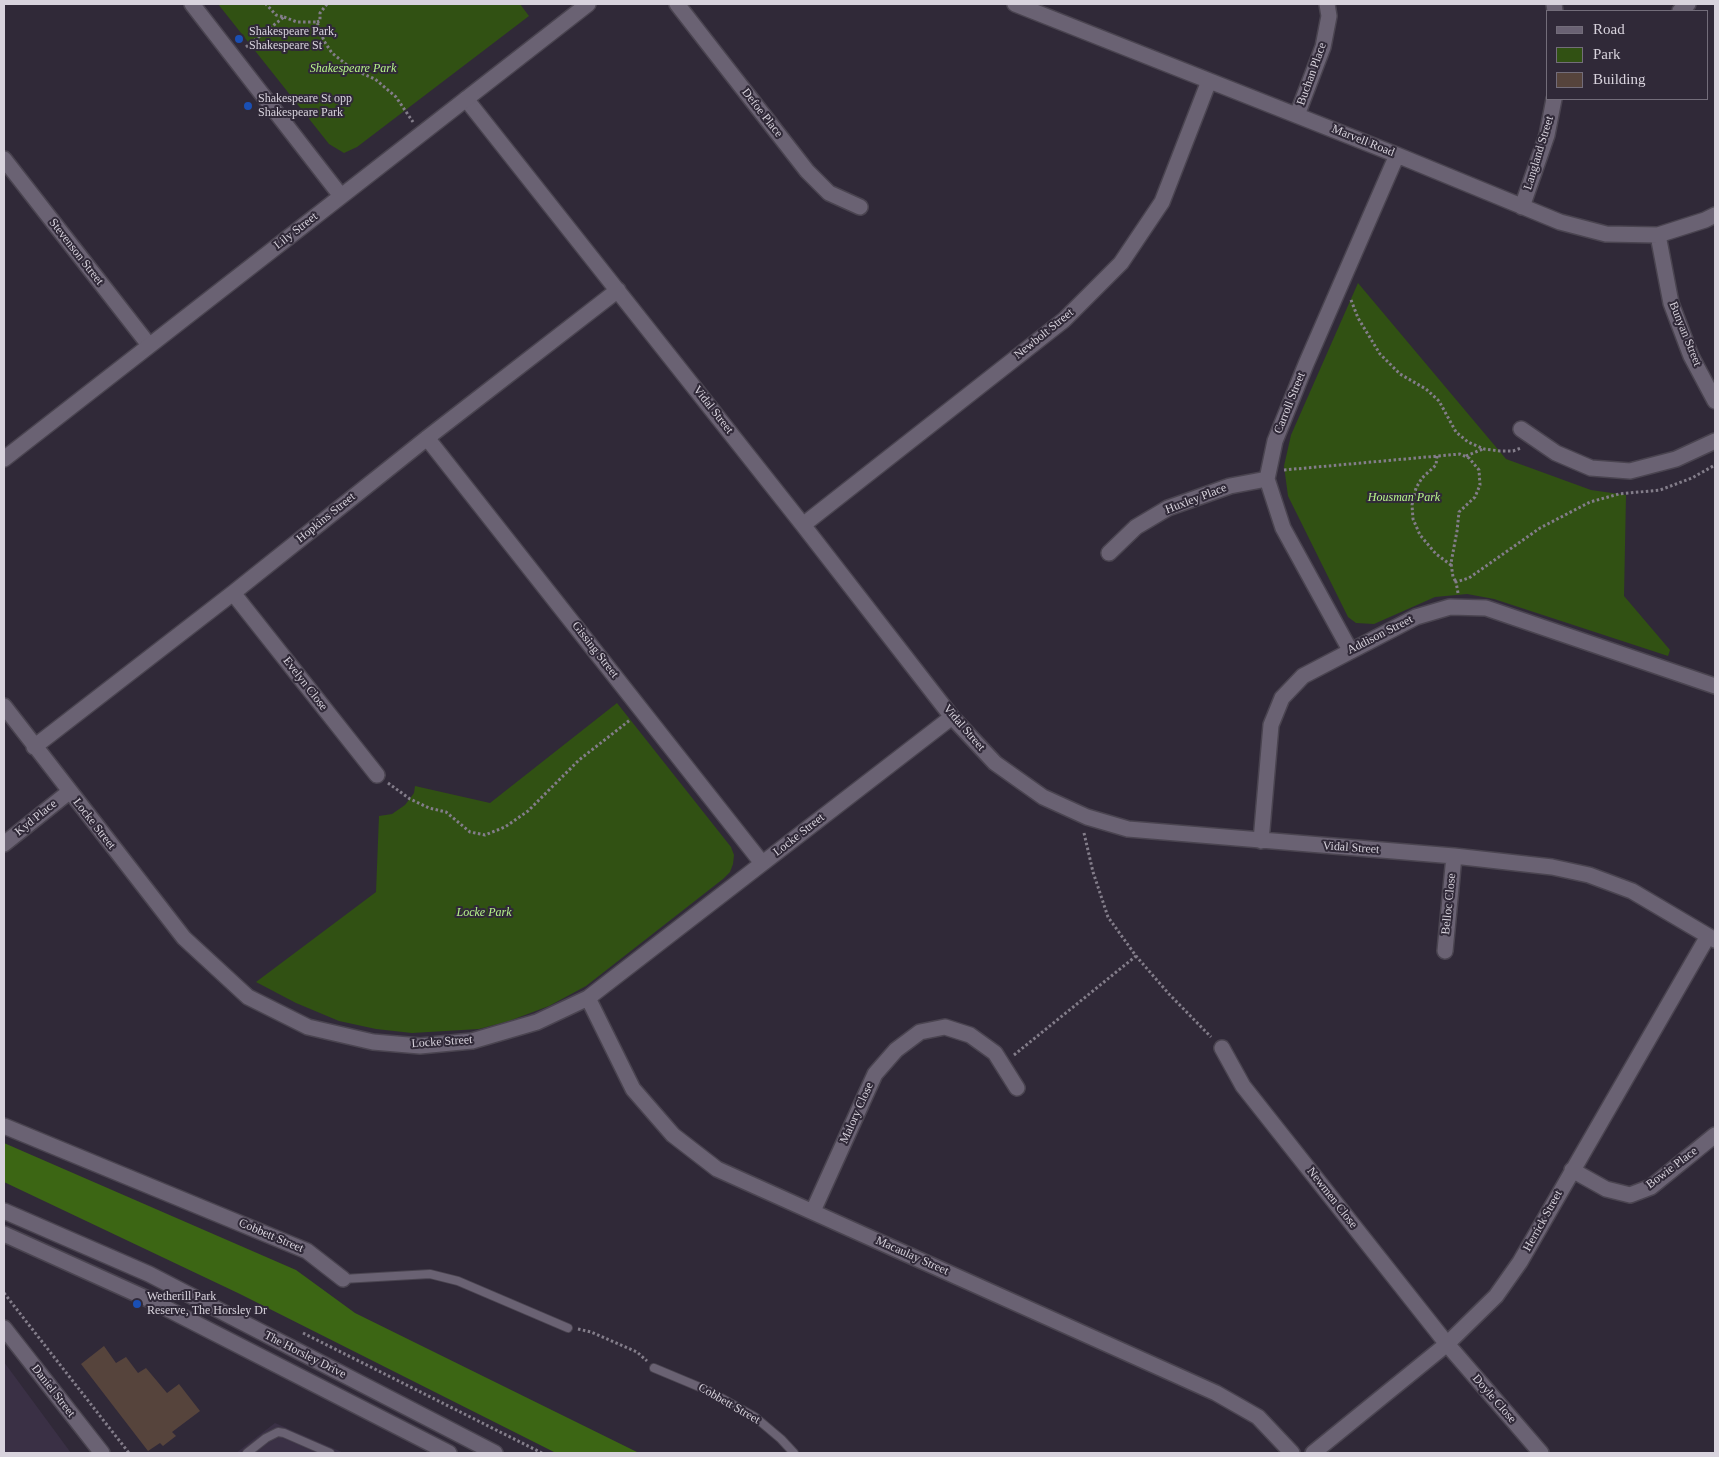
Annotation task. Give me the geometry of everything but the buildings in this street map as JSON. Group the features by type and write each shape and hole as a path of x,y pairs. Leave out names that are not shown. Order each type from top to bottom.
{"street":[{"path":"192,4 341,196"},
{"name":"Lily Street","path":"4,459 588,4"},
{"name":"Defoe Place","path":"677,4 806,171 829,193 860,208"},
{"name":"Marvell Road","path":"1015,4 1047,10 1209,81 1560,222 1606,234 1658,235 1715,215"},
{"name":"Buchan Place","path":"1297,115 1323,47 1329,16 1327,4"},
{"name":"Newbolt Street","path":"803,525 1064,320 1121,263 1162,202 1209,81"},
{"name":"Vidal Street","path":"466,100 618,290 952,717 995,763 1043,796 1080,814 1128,829 1454,856 1552,867 1589,875 1632,891 1712,938"},
{"name":"Langland Street","path":"1522,207 1547,135 1554,100"},
{"name":"Carroll Street","path":"1350,650 1283,528 1268,475 1274,442 1397,155"},
{"name":"Stevenson Street","path":"4,159 149,345"},
{"name":"Bunyan Street","path":"1658,235 1671,303 1691,356 1715,401"},
{"name":"Hopkins Street","path":"34,747 618,290"},
{"path":"1521,429 1556,453 1590,468 1630,472 1676,459 1715,441"},
{"name":"Gissing Street","path":"427,438 762,863"},
{"name":"Huxley Place","path":"1109,553 1136,527 1168,508 1268,475"},
{"name":"Evelyn Close","path":"233,593 376,776"},
{"name":"Addison Street","path":"1261,841 1271,725 1282,698 1303,676 1416,616 1450,607 1486,608 1715,686"},
{"name":"Locke Street","path":"4,706 184,938 248,997 308,1026 373,1042 420,1046 472,1041 537,1022 588,998 952,717"},
{"name":"Kyd Place","path":"4,844 69,792"},
{"name":"Belloc Close","path":"1445,951 1454,856"},
{"name":"Herrick Street","path":"1313,1453 1447,1344 1501,1289 1520,1262 1572,1170 1712,938"},
{"name":"Macaulay Street","path":"588,998 633,1089 673,1135 717,1169 1216,1392 1258,1417 1292,1453"},
{"name":"Malory Close","path":"812,1211 875,1074 896,1050 920,1032 945,1027 970,1035 995,1054 1017,1088"},
{"name":"Newmen Close","path":"1222,1048 1243,1086 1447,1344"},
{"name":"Cobbett Street","path":"4,1126 307,1251 343,1279"},
{"name":"Bowie Place","path":"1572,1170 1606,1190 1630,1195 1651,1187 1715,1135"},
{"name":"The Horsley Drive","path":"4,1211 149,1274 495,1453"},
{"name":"The Horsley Drive","path":"4,1234 150,1300 449,1453"},
{"name":"Daniel Street","path":"4,1328 102,1453"},
{"name":"Doyle Close","path":"1447,1344 1541,1453"}],"lane":[{"name":"Cobbett Street","path":"343,1279 430,1274 458,1281 568,1328"},
{"name":"Cobbett Street","path":"654,1368 710,1392 755,1418 781,1439 794,1453"},
{"path":"247,1453 266,1438 278,1432 330,1453"}],"path":[{"path":"266,4 276,15 297,22 317,22"},
{"path":"317,22 320,21 320,13 327,4"},
{"path":"234,56 284,17"},
{"path":"317,22 324,42 332,53 352,69 375,79 396,97 421,135"},
{"path":"1344,276 1358,318 1380,354 1400,374 1426,389 1439,401 1456,432 1468,442 1484,449 1513,451 1541,442"},
{"path":"1465,456 1484,449"},
{"path":"1268,475 1460,454 1469,458 1479,470 1480,485 1475,497 1459,512 1451,565 1460,608"},
{"path":"1437,456 1436,465 1422,478 1416,488 1412,505 1413,519 1420,535 1436,554 1451,565"},
{"path":"1456,582 1469,578 1540,528 1590,502 1619,494 1660,490 1692,478 1715,464"},
{"path":"376,776 410,799 429,808 446,812 470,832 485,835 505,827 528,811 579,760 642,710"},
{"path":"1080,814 1093,872 1108,917 1136,956 1169,994 1222,1048"},
{"path":"1002,1064 1136,956"},
{"path":"4,1294 129,1453"},
{"path":"568,1328 591,1332 638,1352 654,1368"}],"shaded area":[{"path":"4,1362 71,1453 4,1453"},
{"path":"275,1423 344,1453 236,1453"}],"green space":[{"name":"Shakespeare Park","path":"218,4 520,4 529,16 357,147 344,153 329,144"},
{"name":"Housman Park","path":"1358,283 1506,459 1591,490 1626,495 1624,596 1670,650 1668,656 1494,599 1467,594 1435,597 1374,624 1356,623 1348,617 1288,496 1284,466 1291,435"},
{"name":"Locke Park","path":"617,703 731,847 734,855 730,872 723,879 586,986 549,1006 509,1021 479,1029 412,1033 376,1029 339,1021 296,1003 256,982 376,892 379,816 392,814 405,805 414,793 415,786 490,803"},
{"path":"4,1143 296,1270 355,1313 639,1453 556,1453 240,1294 4,1182"}],"place":[{"name":"Shakespeare Park, Shakespeare St","path":"239,39"},
{"name":"Shakespeare St opp Shakespeare Park","path":"248,106"},
{"name":"Wetherill Park Reserve, The Horsley Dr","path":"137,1304"}]}
